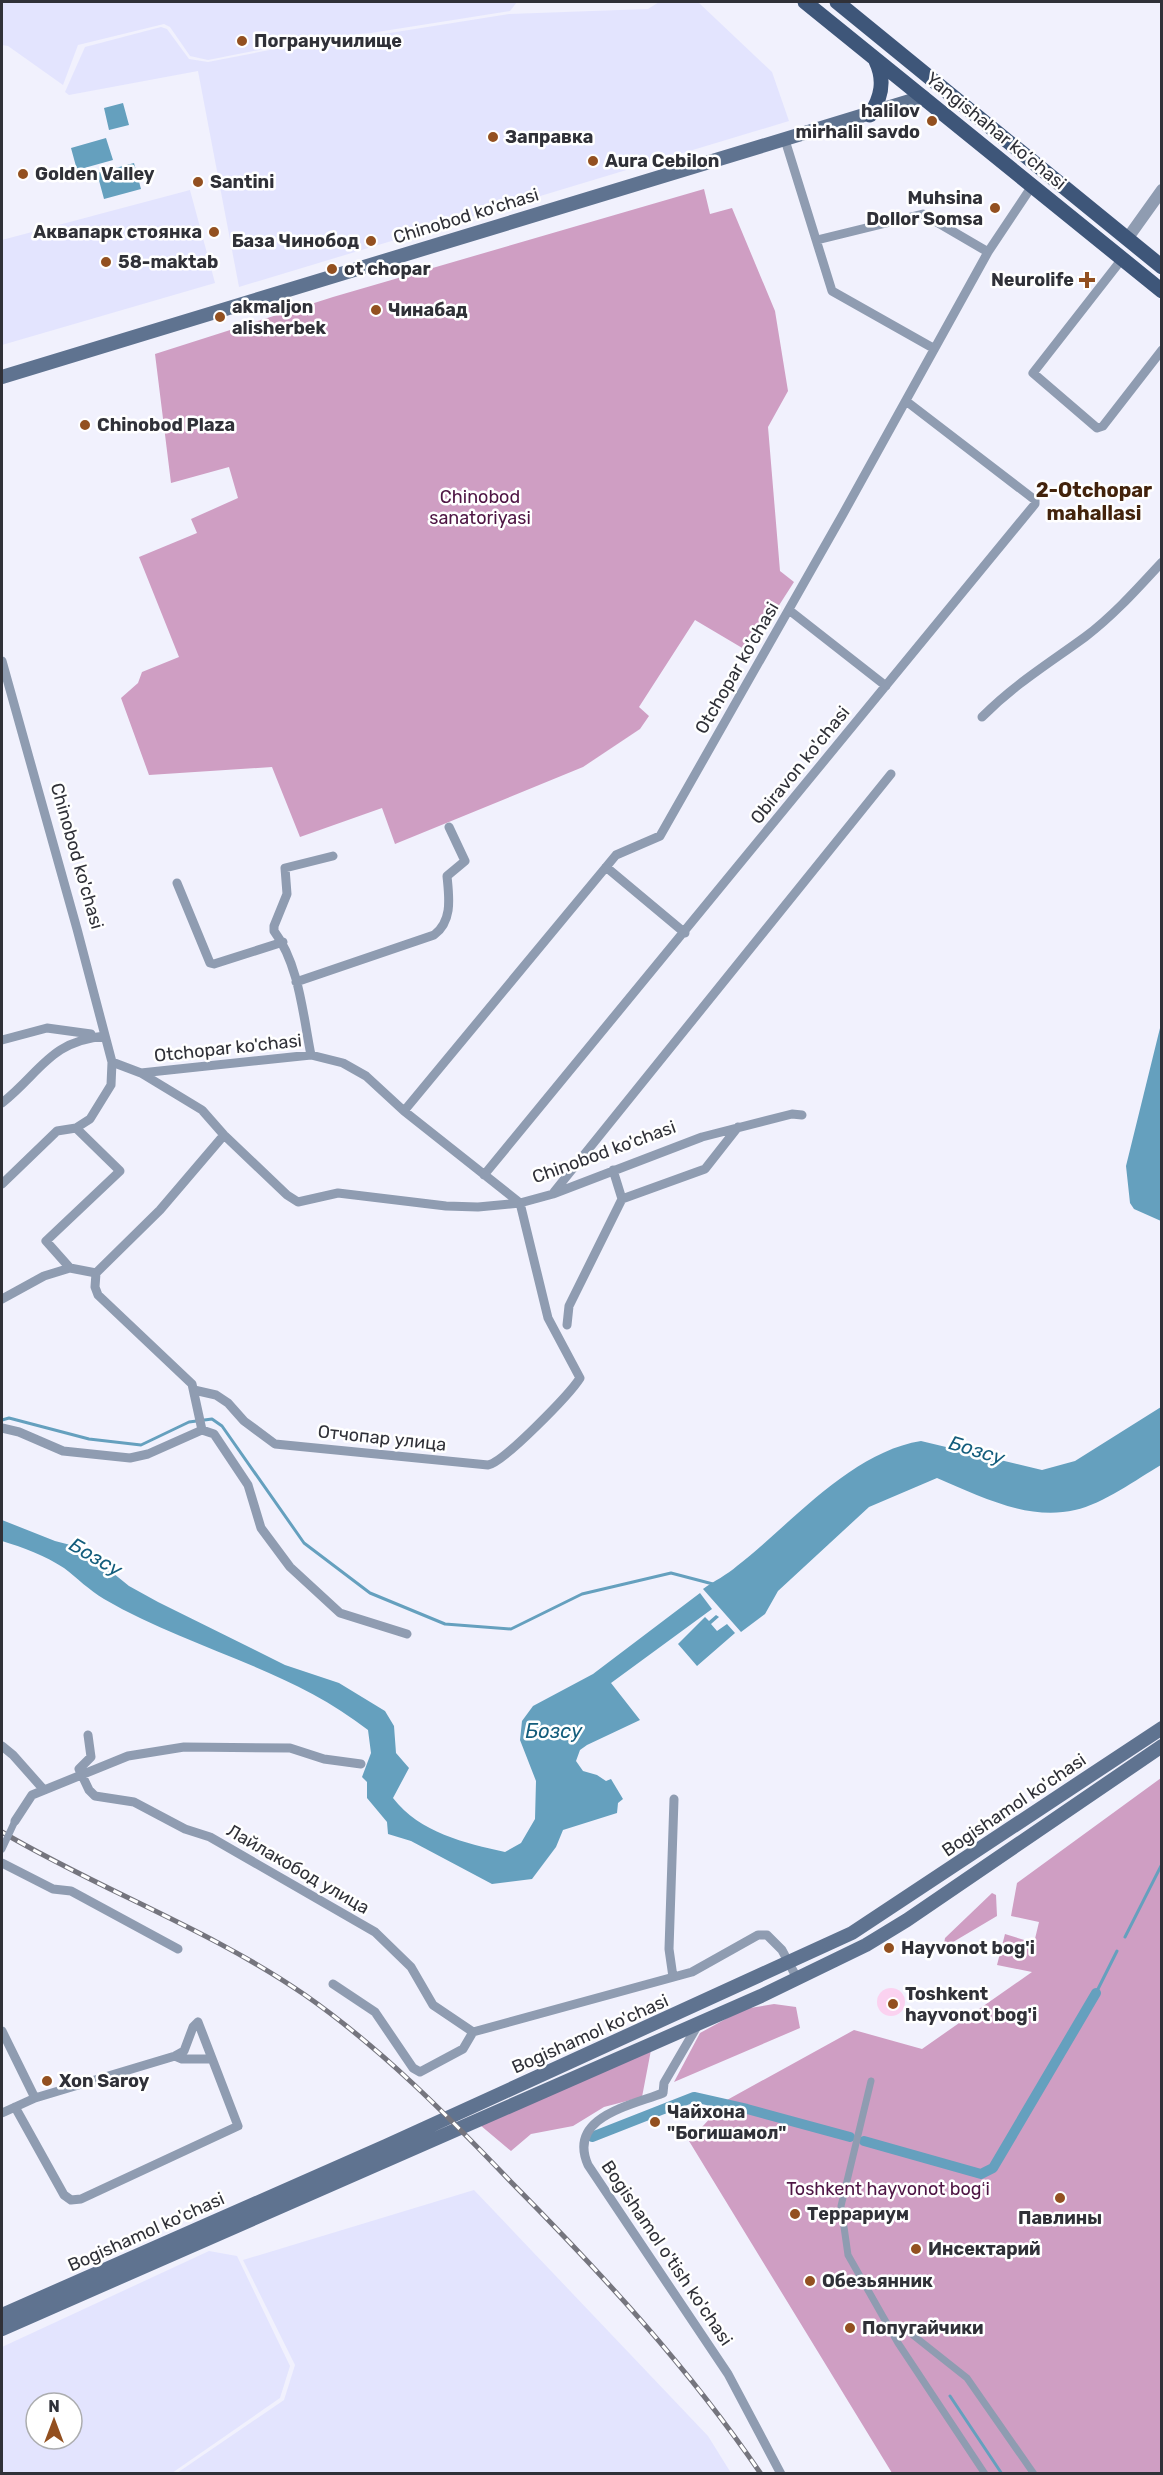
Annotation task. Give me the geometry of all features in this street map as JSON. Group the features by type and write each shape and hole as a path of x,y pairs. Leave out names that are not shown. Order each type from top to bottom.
{"main road":[{"name":"Yangishahar ko‘chasi","path":"806,2 1122,260 1159,285"},
{"name":"Yangishahar ko‘chasi","path":"837,2 1161,267"},
{"path":"870,115 877,102 883,80 875,58"},
{"path":"923,97 936,82"},
{"name":"Chinobod ko'chasi","path":"2,378 923,97"},
{"name":"Bogishamol ko'chasi","path":"2,2315 386,2146 789,1963 875,1919 1161,1728"},
{"name":"Bogishamol ko'chasi","path":"2,2329 699,2023 887,1933 1161,1746"}],"street":[{"path":"785,140 832,291 933,348"},
{"name":"Otchopar ko'chasi","path":"404,1111 616,855 660,836 906,401 933,348 988,252 1032,186"},
{"path":"1127,239 1161,190"},
{"path":"817,240 923,214 988,252"},
{"path":"1122,260 1033,373 1097,428 1102,426 1161,350"},
{"name":"Obiravon ko'chasi","path":"484,1175 1035,504 1035,500 906,401"},
{"path":"982,717 1011,688 1087,635 1126,601 1161,562"},
{"path":"789,610 886,686"},
{"name":"Chinobod ko'chasi","path":"2,661 112,1062"},
{"path":"553,1194 891,774"},
{"path":"296,982 435,935 441,929 449,905 447,876 465,861 449,827"},
{"path":"311,1055 296,982 283,942 274,931 287,894 285,868 333,856"},
{"path":"606,867 685,933"},
{"path":"177,883 210,963 214,964 283,942"},
{"path":"2,1040 47,1028 105,1036"},
{"path":"2,1103 61,1047 82,1038 105,1036"},
{"name":"Otchopar ko'chasi","path":"112,1062 141,1073 311,1055 343,1063 366,1076 404,1111 520,1203"},
{"path":"2,1184 57,1131 76,1128 90,1119 111,1085 112,1062"},
{"name":"Chinobod ko'chasi","path":"141,1073 202,1110 224,1135 294,1201 338,1193 446,1206 478,1207 520,1203 553,1194 613,1170 738,1126 792,1114 802,1115"},
{"path":"622,1199 705,1169 738,1126"},
{"path":"70,1268 46,1241 46,1238 120,1171 76,1128"},
{"path":"202,1430 192,1384 98,1295 95,1287 96,1274 159,1210 224,1135"},
{"path":"567,1325 569,1306 622,1199 613,1170"},
{"name":"Отчопар улица","path":"194,1390 216,1395 228,1403 244,1421 275,1444 488,1465 502,1459 561,1402 580,1378 548,1318 520,1203"},
{"path":"2,1299 44,1276 70,1268 96,1274"},
{"path":"2,1428 19,1432 63,1451 130,1458 148,1454 202,1430 214,1434 248,1485 261,1528 290,1567 340,1613 407,1634"},
{"path":"81,1776 79,1769 92,1757 88,1735"},
{"path":"2,1746 44,1790"},
{"path":"2,1848 15,1821 32,1795 128,1756 184,1747 290,1748 324,1759 361,1764"},
{"name":"Лайлакобод улица","path":"81,1776 95,1796 134,1802 185,1829 210,1837 368,1927 411,1967 433,2005 473,2032"},
{"path":"672,1977 669,1949 674,1799"},
{"path":"2,1863 53,1889 71,1891 178,1949"},
{"path":"333,1984 375,2012 416,2070 420,2072 463,2049 473,2032 692,1972 758,1935 767,1935 789,1963 797,1978"},
{"path":"2,2113 35,2098 176,2055 184,2051 193,2027 198,2022 238,2126 81,2199 71,2200 64,2195 15,2108"},
{"name":"Bogishamol o'tish ko'chasi","path":"699,2023 664,2083 663,2093 596,2120 584,2139 584,2152 588,2164 728,2374 781,2474"},
{"path":"2,2031 35,2098"},
{"path":"176,2055 182,2059 212,2059"},
{"path":"871,2081 840,2206 848,2255 898,2343 984,2474"},
{"path":"909,2332 967,2378 1034,2474"}],"shaded area":[{"name":"Погранучилище","path":"2,2 517,2 510,11 371,33 325,37 208,60 190,56 170,27 164,24 78,45 63,85 8,46 2,45"},
{"path":"659,2 698,2 772,72 789,121 239,287 198,71 69,95 65,92 85,47 161,27 167,29 189,59 208,62 326,39 371,36 509,14 648,9"},
{"name":"58-maktab","path":"190,190 215,283 2,345 2,240"},
{"path":"891,1988 901,1992 905,2002 901,2012 891,2016 881,2012 877,2002 881,1992"},
{"path":"474,2190 708,2436 731,2473 177,2473 284,2400 295,2365 243,2260"},
{"path":"209,2251 237,2256 290,2366 280,2398 172,2473 2,2473 2,2347"}],"green space":[{"name":"Chinobod sanatoriyasi","path":"704,189 710,214 732,208 775,311 788,391 768,427 780,571 794,582 749,652 695,620 639,707 649,716 640,729 583,767 395,844 382,808 300,837 272,767 149,775 121,698 138,683 142,672 179,657 139,557 197,533 191,519 238,498 229,467 171,483 155,354 333,297"},
{"name":"Toshkent hayvonot bogʻi","path":"1161,1778 1161,2473 892,2473 689,2141 727,2100 854,2030 922,2049 1032,1972 997,1965 1005,1934 1034,1943 1039,1922 1011,1916 1017,1883"},
{"path":"992,1893 996,1895 997,1916 948,1945 944,1944 945,1938"},
{"path":"774,2004 796,2007 800,2028 674,2082 700,2033 744,2009"},
{"path":"651,2050 642,2097 604,2107 573,2126 531,2134 511,2151 480,2125"}],"water":[{"path":"123,103 129,125 109,130 104,108"},
{"path":"106,138 113,160 77,170 71,148"},
{"path":"134,163 141,189 104,199 97,173"},
{"path":"1161,1024 1162,1221 1134,1209 1130,1203 1126,1166"},
{"name":"Бозсу","path":"1161,1407 1161,1465 1108,1497 1086,1507 1057,1513 1022,1509 987,1499 937,1478 869,1507 778,1591 765,1614 741,1632 703,1589 758,1549 846,1474 870,1459 895,1448 921,1441 1042,1470 1075,1461"},
{"name":"Бозсу","path":"2,1520 55,1541 82,1548 129,1586 158,1602 285,1665 339,1683 385,1711 394,1726 396,1753 409,1768 393,1798 416,1820 444,1835 505,1852 521,1843 535,1819 536,1781 520,1740 522,1721 533,1706 593,1674 700,1593 712,1609 611,1683 640,1720 587,1745 580,1750 576,1761 583,1771 597,1775 606,1781 611,1779 623,1799 618,1803 617,1813 563,1830 556,1847 532,1879 492,1884 411,1841 388,1834 387,1822 367,1798 367,1782 362,1777 371,1753 368,1730 306,1690 137,1616 88,1588 57,1564 34,1552 2,1541"},
{"path":"716,1615 719,1617 711,1624 717,1631 727,1624 735,1633 697,1666 678,1644 705,1617 709,1621"}],"waterway":[{"path":"2,1420 9,1418 89,1439 141,1445 189,1422 212,1419 222,1426 304,1543 370,1593 445,1624 511,1629 582,1594 671,1573 713,1584"},
{"path":"1125,1937 1162,1864"},
{"path":"1096,1993 1117,1951"},
{"path":"864,2141 981,2174 993,2168 1096,1993"},
{"path":"592,2137 694,2097 850,2137"},
{"path":"950,2396 1002,2474"}],"railway":[{"path":"2,1832 77,1873 232,1950 305,1995 360,2037 463,2132 611,2287 704,2396 761,2474"}],"place":[{"name":"Погранучилище","path":"242,41"},
{"name":"halilov mirhalil savdo","path":"932,121"},
{"name":"Заправка","path":"493,137"},
{"name":"Aura Cebilon","path":"593,161"},
{"name":"Golden Valley","path":"23,174"},
{"name":"Santini","path":"198,182"},
{"name":"Muhsina Dollor Somsa","path":"995,208"},
{"name":"Аквапарк стоянка","path":"214,232"},
{"name":"База Чинобод","path":"371,241"},
{"name":"58-maktab","path":"106,262"},
{"name":"ot chopar","path":"332,269"},
{"name":"Neurolife","path":"1087,280"},
{"name":"Чинабад","path":"376,310"},
{"name":"akmaljon alisherbek","path":"220,317"},
{"name":"Chinobod Plaza","path":"85,425"},
{"name":"Hayvonot bog'i","path":"889,1948"},
{"name":"Toshkent hayvonot bog'i","path":"893,2004"},
{"name":"Xon Saroy","path":"47,2081"},
{"name":"Чайхона \"Богишамол\"","path":"655,2122"},
{"name":"Павлины","path":"1060,2198"},
{"name":"Террариум","path":"795,2214"},
{"name":"Инсектарий","path":"916,2249"},
{"name":"Обезьянник","path":"810,2281"},
{"name":"Попугайчики","path":"850,2328"}],"district":[{"name":"2-Otchopar mahallasi","path":"1094,502"}]}
